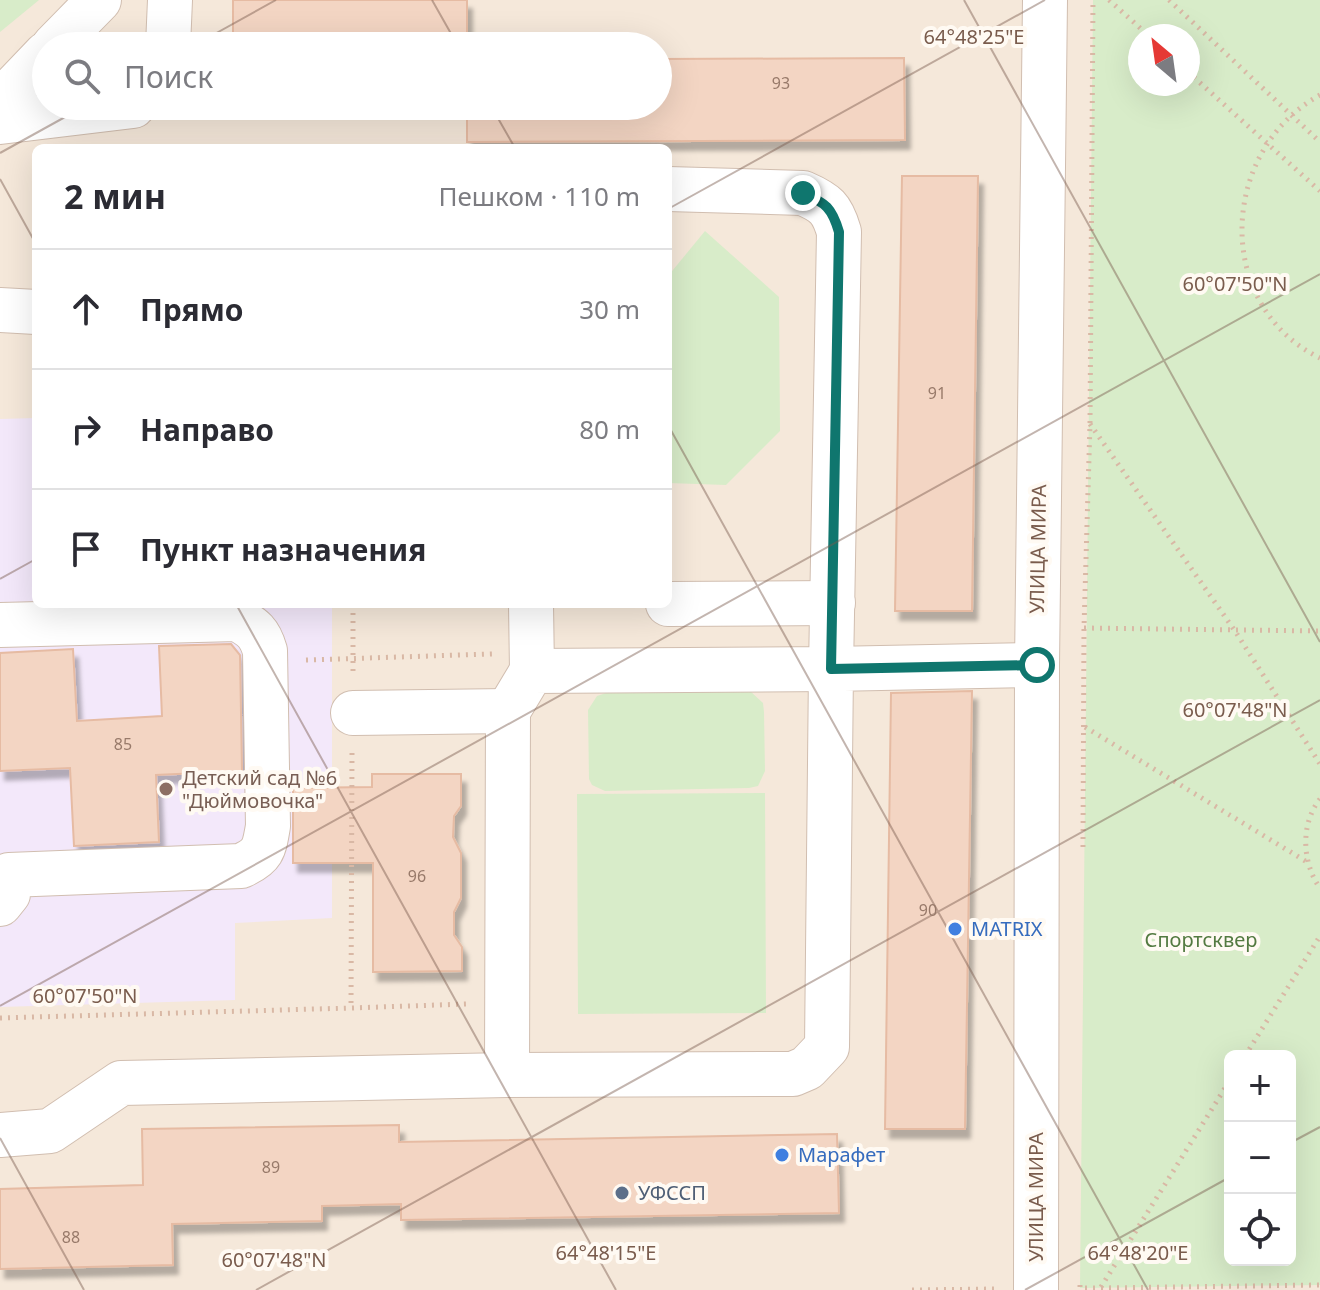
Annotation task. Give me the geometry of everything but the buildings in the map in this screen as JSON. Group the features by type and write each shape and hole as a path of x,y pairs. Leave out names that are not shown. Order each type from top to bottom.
{"street":[{"path":"68,32 99,0"},
{"path":"169,32 170,0"},
{"name":"УЛИЦА МИРА","path":"1020,1289 1037,665 1045,0"},
{"path":"0,102 32,69"},
{"path":"0,122 32,118"},
{"path":"0,1135 50,1131 121,1083 507,1075 793,1074 807,1068 827,1047 839,232 833,213 821,201 803,193 672,189"},
{"path":"0,310 32,312"},
{"path":"672,604 833,603"},
{"path":"507,1075 508,711 532,662 531,608"},
{"path":"0,625 237,619 251,625 260,635 265,662 268,826 265,848 255,860 241,866 3,884"},
{"path":"532,662 831,669 1037,665"},
{"path":"353,713 508,711"}],"path":[{"path":"1083,852 1093,0"},
{"path":"1109,0 1136,24"},
{"path":"1169,0 1320,142"},
{"path":"1200,83 1320,191"},
{"path":"1320,95 1291,115 1266,143 1244,195 1241,224 1243,255 1253,287 1270,316 1288,335 1320,358"},
{"path":"1090,423 1235,631 1320,764"},
{"path":"351,1008 353,608"},
{"path":"1084,628 1320,631"},
{"path":"265,662 353,659 532,662"},
{"path":"1084,727 1307,862"},
{"path":"1320,799 1306,833 1307,862 1320,888"},
{"path":"1249,1050 1320,936"},
{"path":"0,1018 507,1003"},
{"path":"1100,1288 1224,1090"},
{"path":"1080,1272 1080,1288 1320,1285"},
{"path":"912,1290 1020,1289"}],"shaded area":[{"path":"0,0 1320,0 1320,1290 0,1290"},
{"name":"Детский сад №6 \"Дюймовочка\"","path":"32,418 32,608 332,608 332,918 235,923 235,1000 0,1007 0,419"}],"green space":[{"path":"0,0 39,0 0,32"},
{"name":"Спортсквер","path":"1093,0 1320,0 1320,1285 1080,1288"},
{"path":"705,231 779,297 780,431 726,485 672,483 672,271"},
{"path":"750,691 763,703 764,712 765,771 758,786 605,791 592,785 589,779 588,710 597,696 606,693"},
{"path":"765,793 766,1013 578,1014 577,794"}],"place":[{"name":"Детский сад №6 \"Дюймовочка\"","path":"166,789"},
{"name":"MATRIX","path":"955,929"},
{"name":"Марафет","path":"782,1155"},
{"name":"УФССП","path":"622,1193"}],"route":[{"path":"803,193 821,201 833,213 839,232 831,669 1037,665"}]}
